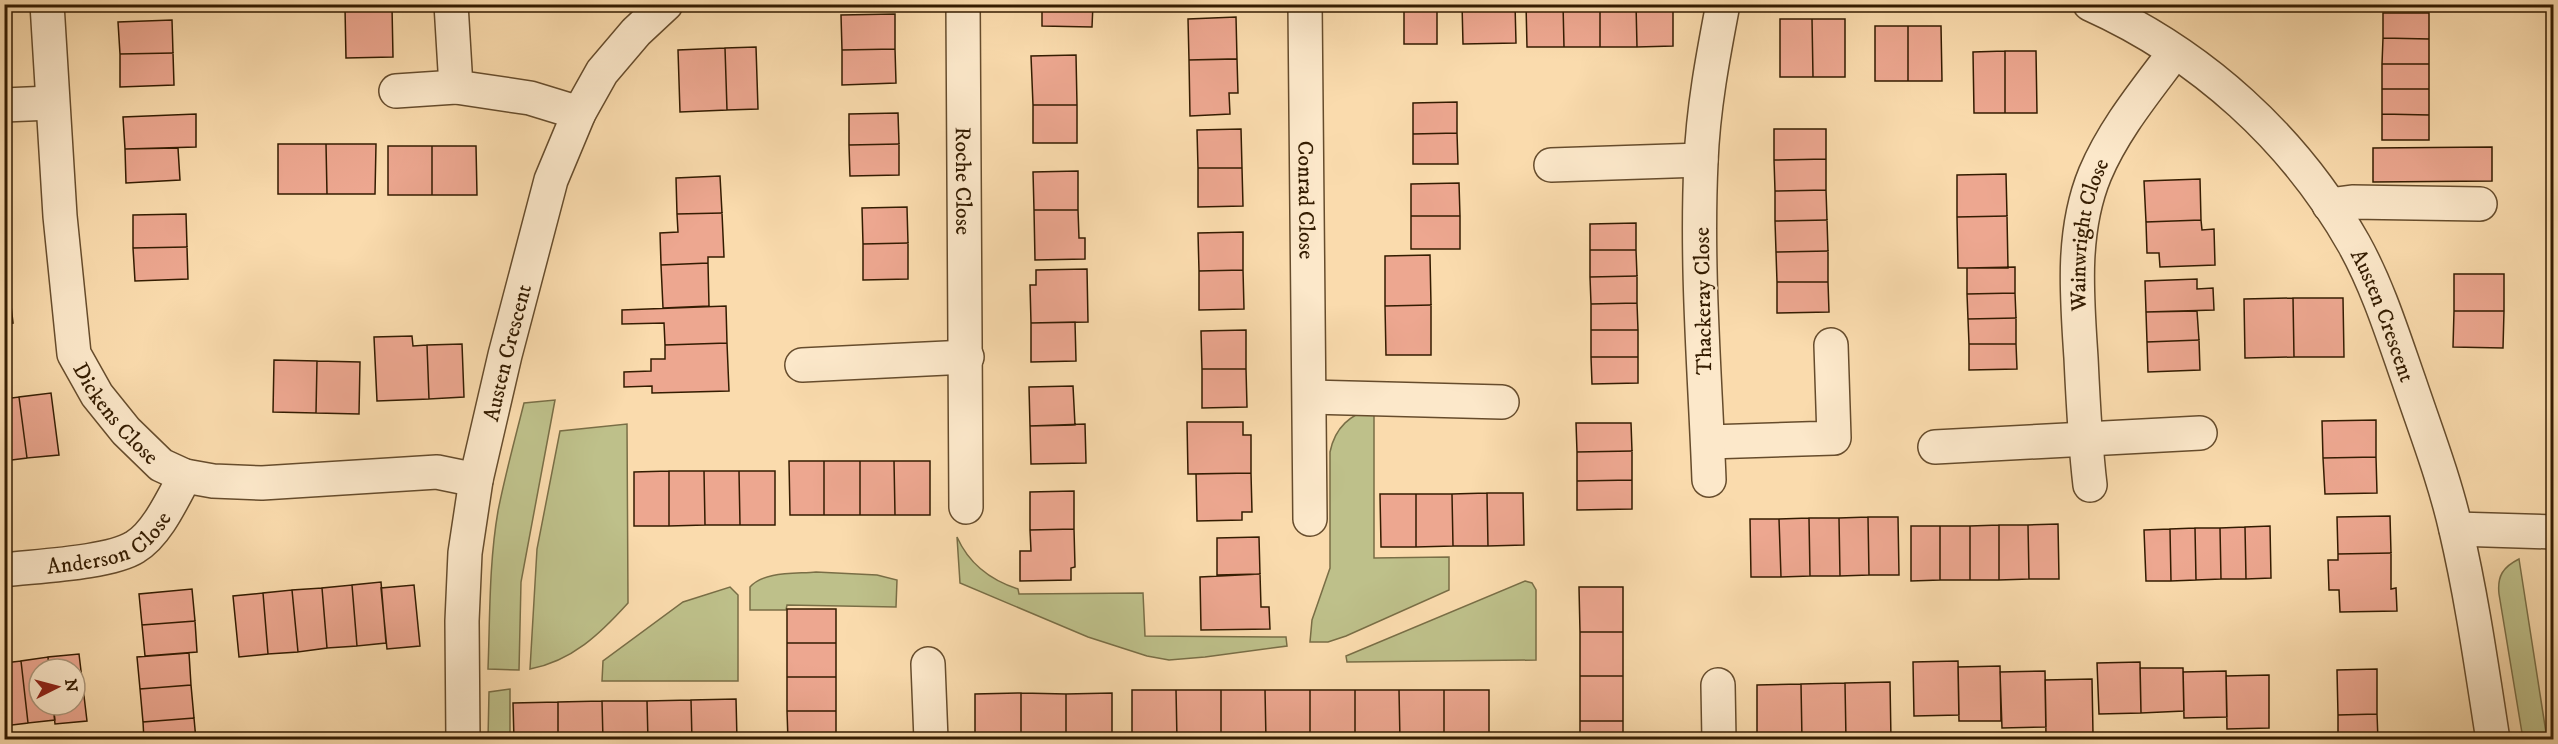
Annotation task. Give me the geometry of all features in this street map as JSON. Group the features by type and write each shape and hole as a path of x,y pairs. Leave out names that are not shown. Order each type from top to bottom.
{"street":[{"name":"Dickens Close","path":"47,4 51,103 57,152 65,287 74,354 97,395 126,431 161,465 185,476 213,481 262,483 437,472 477,480"},
{"path":"451,4 456,87"},
{"name":"Austen Crescent","path":"463,740 462,621 465,553 477,480 551,180 579,113 602,72 636,32 666,4"},
{"name":"Roche Close","path":"963,4 967,357 966,507"},
{"name":"Conrad Close","path":"1305,4 1310,519"},
{"name":"Thackeray Close","path":"1709,480 1699,277 1701,160 1711,71 1723,4"},
{"name":"Austen Crescent","path":"2090,4 2120,18 2217,82 2260,119 2295,157 2354,245 2385,311 2435,458 2456,529 2493,740"},
{"name":"Wainwright Close","path":"2090,485 2085,440 2077,291 2078,253 2088,195 2108,147 2123,122 2174,53"},
{"path":"396,90 456,87 530,98 579,113"},
{"path":"4,105 51,103"},
{"path":"1551,165 1701,160"},
{"path":"2329,205 2352,202 2480,204"},
{"path":"1708,442 1834,438 1831,345"},
{"path":"802,365 967,357"},
{"path":"1310,397 1502,402"},
{"path":"1935,447 2200,433"},
{"name":"Anderson Close","path":"4,570 111,556 136,547 164,515 185,476"},
{"path":"2456,529 2553,532"},
{"path":"928,664 931,740"},
{"path":"1718,685 1719,740"}],"green space":[{"path":"555,400 521,582 519,670 488,669 493,550 498,511 510,457 524,403"},
{"path":"1374,407 1374,558 1449,557 1449,590 1346,636 1328,642 1310,642 1312,620 1330,568 1330,452 1332,443 1345,423"},
{"path":"627,424 628,603 584,645 559,660 530,669 537,549 560,431"},
{"path":"957,537 974,563 998,581 1018,589 1019,594 1143,593 1145,636 1286,637 1287,646 1169,660 1147,656 1088,637 960,583"},
{"path":"2519,559 2547,739 2523,739 2499,594 2502,573"},
{"path":"816,572 877,575 897,580 896,607 787,605 786,610 750,610 750,587 756,582 781,574"},
{"path":"1525,581 1532,583 1536,590 1536,660 1347,662 1346,656"},
{"path":"730,587 738,595 738,681 602,681 603,661 683,602"},
{"path":"510,689 510,739 488,739 489,692"}],"building":[{"path":"345,4 392,4 392,7 345,8"},
{"path":"1042,4 1093,4 1092,27 1042,26"},
{"path":"1404,4 1437,4 1437,44 1404,44"},
{"path":"1462,4 1515,4 1516,43 1463,44"},
{"path":"1526,4 1563,4 1564,47 1527,47"},
{"path":"1563,4 1600,4 1600,47 1564,47"},
{"path":"1600,4 1636,4 1637,47 1600,47"},
{"path":"1636,4 1673,4 1673,46 1637,47"},
{"path":"392,7 393,57 346,58 345,8"},
{"path":"2383,13 2429,13 2429,39 2383,38"},
{"path":"895,14 895,49 842,50 841,15"},
{"path":"1236,17 1237,59 1189,60 1188,19"},
{"path":"1780,19 1812,19 1813,77 1780,77"},
{"path":"1812,19 1845,19 1845,77 1813,77"},
{"path":"172,20 173,53 120,54 118,22"},
{"path":"1875,26 1908,26 1908,81 1875,81"},
{"path":"1908,26 1941,26 1942,81 1908,81"},
{"path":"2383,38 2429,39 2429,64 2382,64"},
{"path":"756,47 758,109 727,110 725,48"},
{"path":"725,48 727,110 680,112 678,50"},
{"path":"895,49 896,83 842,85 842,50"},
{"path":"2005,51 2036,51 2037,113 2005,113"},
{"path":"2005,51 2005,113 1974,113 1973,52"},
{"path":"173,53 174,85 120,87 120,54"},
{"path":"1076,55 1077,105 1033,105 1031,56"},
{"path":"1237,59 1238,93 1229,93 1230,114 1190,116 1189,60"},
{"path":"2382,64 2429,64 2429,89 2382,89"},
{"path":"2382,89 2429,89 2429,115 2382,114"},
{"path":"1457,102 1457,133 1413,134 1413,103"},
{"path":"1033,105 1077,105 1077,143 1033,143"},
{"path":"898,113 899,144 849,145 849,114"},
{"path":"196,114 196,147 125,149 123,117"},
{"path":"2382,114 2429,115 2429,140 2382,140"},
{"path":"1241,129 1242,168 1198,168 1197,130"},
{"path":"1774,129 1826,129 1826,159 1774,160"},
{"path":"1457,133 1458,164 1413,164 1413,134"},
{"path":"278,144 326,144 327,194 278,194"},
{"path":"326,144 376,144 375,194 327,194"},
{"path":"899,144 899,175 850,176 849,145"},
{"path":"388,146 432,146 432,195 388,195"},
{"path":"432,146 476,146 477,195 432,195"},
{"path":"2492,147 2492,181 2373,182 2373,148"},
{"path":"178,148 180,180 126,183 125,149"},
{"path":"1826,159 1826,190 1775,191 1774,160"},
{"path":"1198,168 1242,168 1243,206 1198,207"},
{"path":"1078,171 1078,210 1034,210 1033,172"},
{"path":"2006,174 2007,216 1957,217 1957,175"},
{"path":"720,176 722,213 677,214 676,178"},
{"path":"2200,179 2201,220 2146,222 2144,181"},
{"path":"1459,183 1460,216 1411,216 1411,184"},
{"path":"1826,190 1827,220 1775,221 1775,191"},
{"path":"907,207 908,243 863,244 862,208"},
{"path":"1034,210 1078,210 1079,238 1085,238 1085,259 1035,260"},
{"path":"722,213 724,257 708,257 708,263 661,265 660,233 678,232 677,214"},
{"path":"186,214 187,247 133,248 133,215"},
{"path":"1411,216 1460,216 1460,249 1411,249"},
{"path":"2007,216 2008,268 1958,268 1957,217"},
{"path":"1827,220 1828,251 1776,252 1775,221"},
{"path":"2201,220 2202,230 2214,229 2215,265 2160,267 2159,253 2147,253 2146,222"},
{"path":"1636,223 1636,250 1590,250 1590,224"},
{"path":"1243,232 1243,270 1199,271 1198,233"},
{"path":"908,243 908,279 863,280 863,244"},
{"path":"187,247 188,279 135,281 133,248"},
{"path":"1590,250 1636,250 1637,276 1590,277"},
{"path":"1828,251 1828,282 1777,282 1776,252"},
{"path":"4,253 9,288 4,289"},
{"path":"1430,255 1431,305 1385,306 1385,256"},
{"path":"708,263 709,306 663,308 661,265"},
{"path":"2015,267 2015,293 1967,294 1967,268"},
{"path":"1087,269 1088,322 1031,323 1030,285 1036,285 1036,270"},
{"path":"1243,270 1244,309 1199,310 1199,271"},
{"path":"2454,274 2504,274 2504,311 2454,311"},
{"path":"1637,276 1637,303 1591,304 1590,277"},
{"path":"2197,279 2197,289 2213,288 2214,310 2146,312 2145,281"},
{"path":"1777,282 1828,282 1829,312 1777,313"},
{"path":"9,288 13,323 4,324 4,289"},
{"path":"2015,293 2016,318 1968,319 1967,294"},
{"path":"2293,298 2343,298 2344,357 2294,357"},
{"path":"2293,298 2294,357 2245,358 2244,299"},
{"path":"1637,303 1638,330 1591,330 1591,304"},
{"path":"1431,305 1431,355 1386,355 1385,306"},
{"path":"726,306 727,343 665,345 664,323 622,324 622,310"},
{"path":"2197,311 2199,340 2147,342 2146,312"},
{"path":"2454,311 2504,311 2503,348 2453,347"},
{"path":"2016,318 2016,344 1969,344 1968,319"},
{"path":"1075,322 1076,361 1031,362 1031,323"},
{"path":"1246,330 1246,369 1202,369 1201,331"},
{"path":"1591,330 1638,330 1638,357 1591,357"},
{"path":"412,336 413,346 427,345 429,399 377,401 374,337"},
{"path":"2199,340 2200,370 2148,372 2147,342"},
{"path":"727,343 729,391 652,393 652,386 624,387 624,372 651,371 651,359 665,359 665,345"},
{"path":"462,344 464,397 429,399 427,345"},
{"path":"1969,344 2016,344 2017,369 1969,370"},
{"path":"1591,357 1638,357 1638,383 1592,384"},
{"path":"274,360 317,361 316,413 273,412"},
{"path":"317,361 360,362 359,414 316,413"},
{"path":"1202,369 1246,369 1247,407 1202,408"},
{"path":"1073,386 1075,425 1030,426 1029,387"},
{"path":"51,393 59,455 27,458 19,397"},
{"path":"19,397 27,458 4,461 4,399"},
{"path":"2376,420 2376,457 2323,458 2322,421"},
{"path":"1187,422 1243,422 1243,435 1251,435 1251,473 1188,474"},
{"path":"1576,423 1631,423 1632,451 1577,452"},
{"path":"1085,424 1086,463 1031,464 1030,426"},
{"path":"1632,451 1632,480 1577,481 1577,452"},
{"path":"2376,457 2377,493 2325,494 2323,458"},
{"path":"789,461 824,461 824,515 790,515"},
{"path":"824,461 860,461 860,515 824,515"},
{"path":"860,461 894,461 895,515 860,515"},
{"path":"894,461 930,461 930,515 895,515"},
{"path":"669,471 669,526 634,526 634,472"},
{"path":"669,471 704,471 705,525 669,526"},
{"path":"704,471 739,471 740,525 705,525"},
{"path":"739,471 775,471 775,525 740,525"},
{"path":"1251,473 1252,512 1242,512 1242,520 1197,521 1196,474"},
{"path":"1632,480 1632,509 1577,510 1577,481"},
{"path":"1074,491 1074,529 1030,530 1030,492"},
{"path":"1487,493 1523,493 1524,545 1488,546"},
{"path":"1487,493 1488,546 1453,546 1452,494"},
{"path":"1380,494 1416,494 1416,547 1381,547"},
{"path":"1416,494 1452,494 1453,546 1416,547"},
{"path":"2390,516 2391,553 2338,554 2337,517"},
{"path":"1868,517 1869,575 1840,576 1839,518"},
{"path":"1868,517 1898,517 1899,575 1869,575"},
{"path":"1809,518 1810,576 1781,577 1779,519"},
{"path":"1809,518 1839,518 1840,576 1810,576"},
{"path":"1750,519 1779,519 1781,577 1751,577"},
{"path":"2058,524 2059,579 2029,579 2028,525"},
{"path":"1999,525 2028,525 2029,579 1999,580"},
{"path":"1999,525 1999,580 1970,580 1970,526"},
{"path":"1911,526 1940,526 1940,580 1911,581"},
{"path":"1940,526 1970,526 1970,580 1940,580"},
{"path":"2270,526 2271,578 2246,579 2245,527"},
{"path":"2245,527 2246,579 2221,579 2220,528"},
{"path":"2195,528 2196,580 2171,581 2170,529"},
{"path":"2195,528 2220,528 2221,579 2196,580"},
{"path":"1074,529 1075,567 1071,568 1071,580 1020,581 1020,551 1031,551 1030,530"},
{"path":"2170,529 2171,581 2146,581 2144,530"},
{"path":"1259,537 1260,574 1217,575 1217,538"},
{"path":"2391,553 2391,589 2396,588 2397,611 2340,612 2339,590 2329,590 2328,560 2338,560 2338,554"},
{"path":"1260,574 1261,607 1269,607 1270,629 1201,630 1200,577"},
{"path":"381,582 386,643 357,646 352,585"},
{"path":"352,585 357,646 327,648 322,588"},
{"path":"414,585 420,646 387,649 381,588"},
{"path":"1579,587 1623,587 1623,632 1580,632"},
{"path":"322,588 327,648 298,652 292,590"},
{"path":"192,589 195,621 142,625 139,594"},
{"path":"292,590 298,652 268,654 263,593"},
{"path":"263,593 268,654 239,657 233,596"},
{"path":"787,609 836,609 836,643 787,643"},
{"path":"195,621 197,652 145,656 142,625"},
{"path":"1580,632 1623,632 1623,676 1580,676"},
{"path":"787,643 836,643 836,677 787,677"},
{"path":"189,653 191,685 140,689 137,657"},
{"path":"79,654 79,657 48,657"},
{"path":"27,660 27,714 21,661"},
{"path":"21,661 28,723 4,726 4,663"},
{"path":"1958,661 1959,715 1914,716 1913,662"},
{"path":"2140,662 2141,713 2099,714 2097,663"},
{"path":"2000,666 2001,721 1959,721 1958,667"},
{"path":"2140,668 2183,668 2184,711 2141,713"},
{"path":"2377,669 2377,714 2338,715 2337,670"},
{"path":"2045,671 2046,727 2002,728 2000,672"},
{"path":"2226,671 2227,717 2184,718 2183,672"},
{"path":"2269,675 2269,728 2227,729 2226,676"},
{"path":"1580,676 1623,676 1623,721 1580,721"},
{"path":"787,677 836,677 836,711 787,711"},
{"path":"2092,679 2093,734 2046,735 2045,680"},
{"path":"1890,682 1891,740 1846,740 1845,683"},
{"path":"1845,683 1846,740 1802,740 1801,684"},
{"path":"1801,684 1802,740 1757,740 1757,685"},
{"path":"191,685 194,718 143,722 140,689"},
{"path":"1132,690 1176,690 1177,740 1132,740"},
{"path":"1176,690 1221,690 1221,740 1177,740"},
{"path":"1221,690 1265,690 1266,740 1221,740"},
{"path":"1265,690 1310,690 1310,740 1266,740"},
{"path":"1310,690 1355,690 1355,740 1310,740"},
{"path":"1355,690 1399,690 1400,740 1355,740"},
{"path":"1399,690 1444,690 1444,740 1400,740"},
{"path":"1444,690 1489,690 1489,740 1444,740"},
{"path":"1021,693 1021,740 975,740 975,694"},
{"path":"1021,693 1066,694 1066,740 1021,740"},
{"path":"1112,693 1112,740 1066,740 1066,694"},
{"path":"736,699 737,740 692,740 691,700"},
{"path":"691,700 692,740 648,740 647,701"},
{"path":"602,701 603,740 558,740 558,702"},
{"path":"602,701 647,701 648,740 603,740"},
{"path":"558,702 558,740 514,740 513,703"},
{"path":"787,711 836,711 836,740 788,740"},
{"path":"2377,714 2378,740 2338,740 2338,715"},
{"path":"27,717 55,717 55,720 28,723"},
{"path":"54,717 87,717 87,721 55,724"},
{"path":"194,718 196,740 144,740 143,722"},
{"path":"1580,721 1623,721 1623,740 1580,740"}]}
